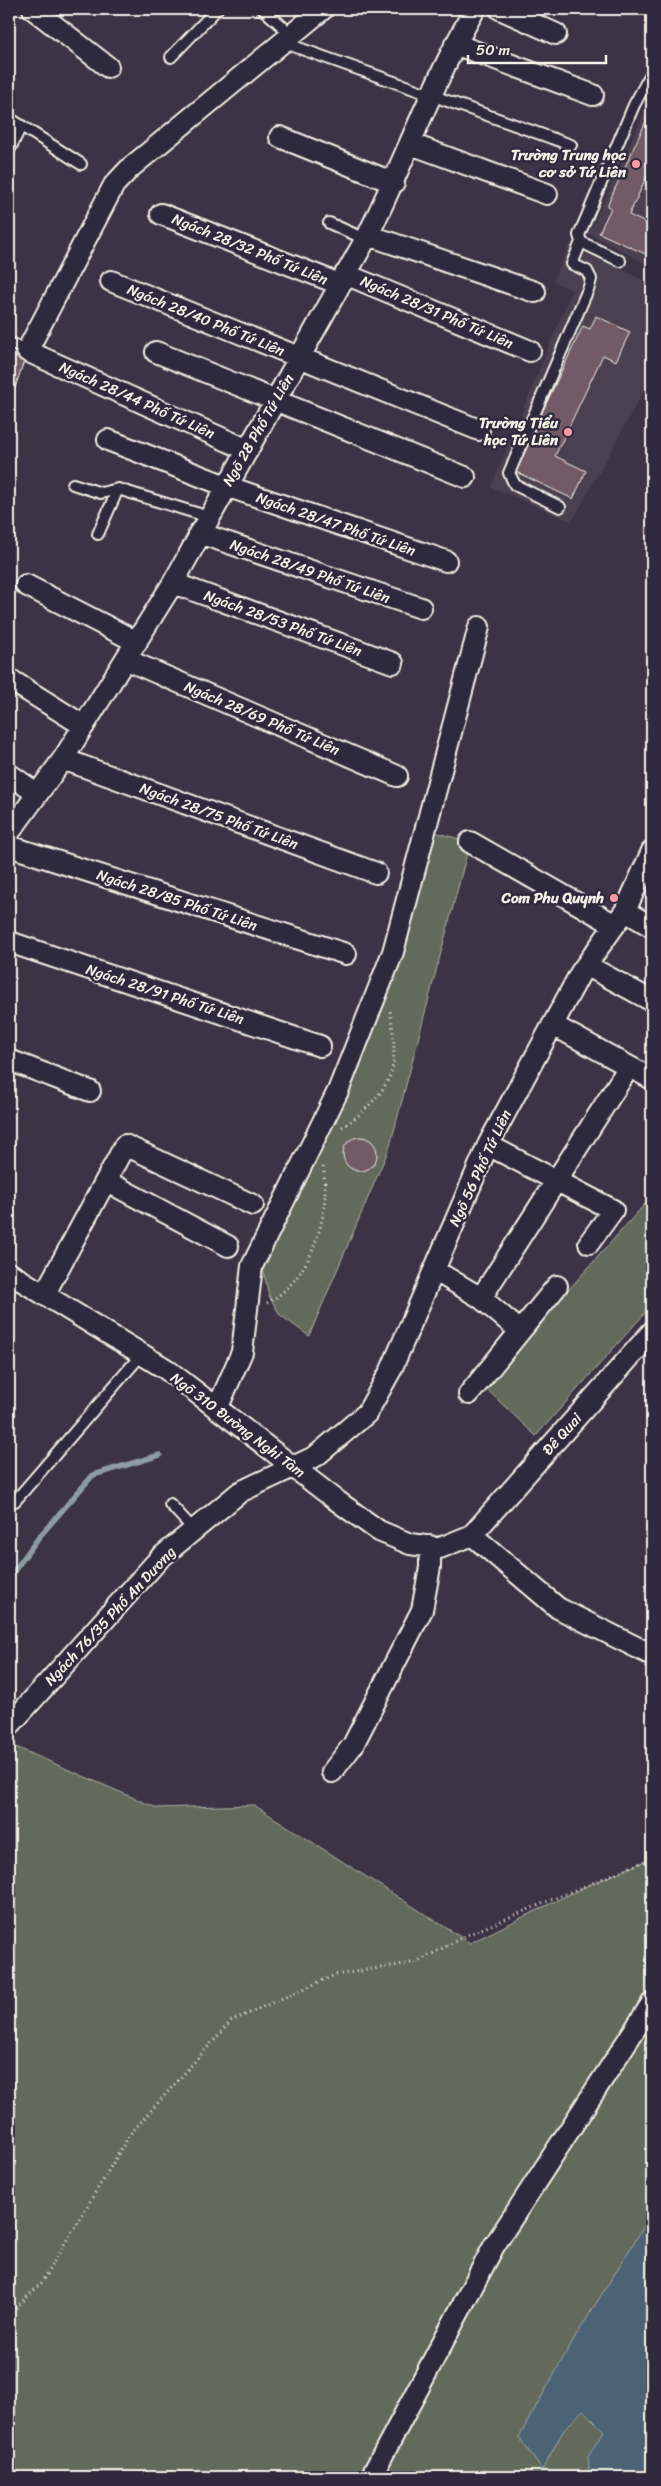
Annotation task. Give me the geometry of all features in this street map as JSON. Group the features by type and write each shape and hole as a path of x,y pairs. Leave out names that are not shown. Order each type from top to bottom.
{"street":[{"path":"33,9 108,67"},
{"path":"18,346 114,185 130,168 323,9"},
{"name":"Ngõ 28 Phố Tứ Liên","path":"9,832 36,793 63,760 127,660 173,583 367,237 394,183 455,44 475,9"},
{"path":"500,9 556,34"},
{"path":"455,44 593,95"},
{"path":"280,138 394,183"},
{"path":"411,144 548,194"},
{"name":"Ngách 28/32 Phố Tứ Liên","path":"161,214 342,279"},
{"path":"367,237 535,292"},
{"name":"Ngách 28/31 Phố Tứ Liên","path":"342,279 530,351"},
{"name":"Ngách 28/40 Phố Tứ Liên","path":"111,281 479,430"},
{"name":"Ngách 28/44 Phố Tứ Liên","path":"18,346 248,450"},
{"path":"156,352 465,477"},
{"name":"Ngách 28/47 Phố Tứ Liên","path":"108,440 226,486 446,561"},
{"name":"Ngách 28/49 Phố Tứ Liên","path":"204,525 421,608"},
{"name":"Ngách 28/53 Phố Tứ Liên","path":"173,583 393,663"},
{"path":"26,585 137,642"},
{"path":"216,1409 242,1352 252,1266 338,1091 393,952 479,627"},
{"name":"Ngách 28/69 Phố Tứ Liên","path":"127,660 397,776"},
{"path":"9,679 84,726"},
{"name":"Ngách 28/75 Phố Tứ Liên","path":"63,760 376,873"},
{"path":"9,774 36,793"},
{"path":"470,842 620,918 652,927"},
{"name":"Ngách 28/85 Phố Tứ Liên","path":"9,846 346,954"},
{"name":"Ngõ 56 Phố Tứ Liên","path":"293,1467 316,1456 367,1413 391,1370 488,1144 586,965 620,918 652,851"},
{"name":"Ngách 28/91 Phố Tứ Liên","path":"9,942 320,1046"},
{"path":"586,965 652,1001"},
{"path":"553,1025 652,1079"},
{"path":"9,1060 90,1091"},
{"path":"481,1298 629,1067"},
{"path":"488,1144 556,1182 613,1210 589,1243"},
{"path":"44,1295 125,1146 253,1205"},
{"path":"106,1181 228,1246"},
{"path":"434,1270 481,1298 520,1331"},
{"name":"Ngõ 310 Đường Nghi Tàm","path":"9,1273 166,1369 216,1409 380,1531 410,1544 440,1548 472,1535"},
{"path":"469,1394 557,1286"},
{"name":"Đê Quai","path":"472,1535 652,1332"},
{"name":"Ngách 76/35 Phố An Dương","path":"9,1726 160,1558 240,1492 293,1467"},
{"path":"472,1535 558,1608 652,1655"},
{"path":"332,1772 353,1745 422,1610 430,1567 430,1546"},
{"path":"371,2477 494,2246 652,2003"}],"lane":[{"path":"171,57 217,9"},
{"path":"263,9 287,39 431,95 571,145"},
{"path":"560,507 515,485 508,473 589,287 591,279 587,271 572,264 581,242 579,235 584,220 634,105 652,72"},
{"path":"9,118 81,164"},
{"path":"9,151 21,126"},
{"path":"329,223 367,237"},
{"path":"581,242 620,261"},
{"path":"73,484 101,493 118,489 204,525"},
{"path":"98,534 118,489"},
{"path":"15,1501 141,1355"},
{"path":"170,1504 194,1530"}],"path":[{"path":"340,1128 356,1119 378,1096 392,1070 392,1018 381,983"},
{"path":"246,1314 272,1301 302,1272 319,1233 325,1192 324,1159"},
{"path":"9,2315 41,2282 130,2133 231,2021 335,1975 417,1962 467,1935 652,1858"}],"shaded area":[{"name":"Trường Trung học cơ sở Tứ Liên","path":"652,96 652,267 589,233"},
{"name":"Trường Tiểu học Tứ Liên","path":"569,245 652,284 652,376 572,522 491,487 572,290 553,281"}],"green space":[{"path":"431,831 470,842 390,1146 309,1336 280,1315 269,1296 259,1252 344,1095 402,957"},
{"path":"652,1196 652,1305 536,1436 483,1386"},
{"path":"9,1744 157,1808 254,1805 470,1943 582,1888 652,1858 652,1933 648,1931 652,1934 652,1987 536,2173 652,1991 652,2187 645,2225 574,2339 519,2437 542,2470 563,2431 583,2409 604,2431 588,2457 590,2477 384,2477 422,2403 422,2357 361,2477 9,2477"}],"water":[{"path":"652,2187 652,2477 590,2477 588,2457 604,2431 583,2410 563,2431 542,2470 519,2437 574,2339 645,2225"}],"building":[{"name":"Trường Trung học cơ sở Tứ Liên","path":"652,108 652,165 629,215 652,226 652,257 599,233 611,208 607,206"},
{"path":"596,316 630,332 616,361 603,355 555,456 586,471 573,499 514,471 583,326 590,329"},
{"path":"9,354 24,361 15,388 9,384"},
{"path":"360,1137 372,1142 377,1154 372,1166 360,1171 348,1166 343,1154 348,1142"}],"waterway":[{"path":"9,1578 39,1537 93,1475 160,1455"}],"place":[{"name":"Trường Trung học cơ sở Tứ Liên","path":"636,164"},
{"name":"Trường Tiểu học Tứ Liên","path":"568,432"},
{"name":"Com Phu Quynh","path":"614,898"}]}
